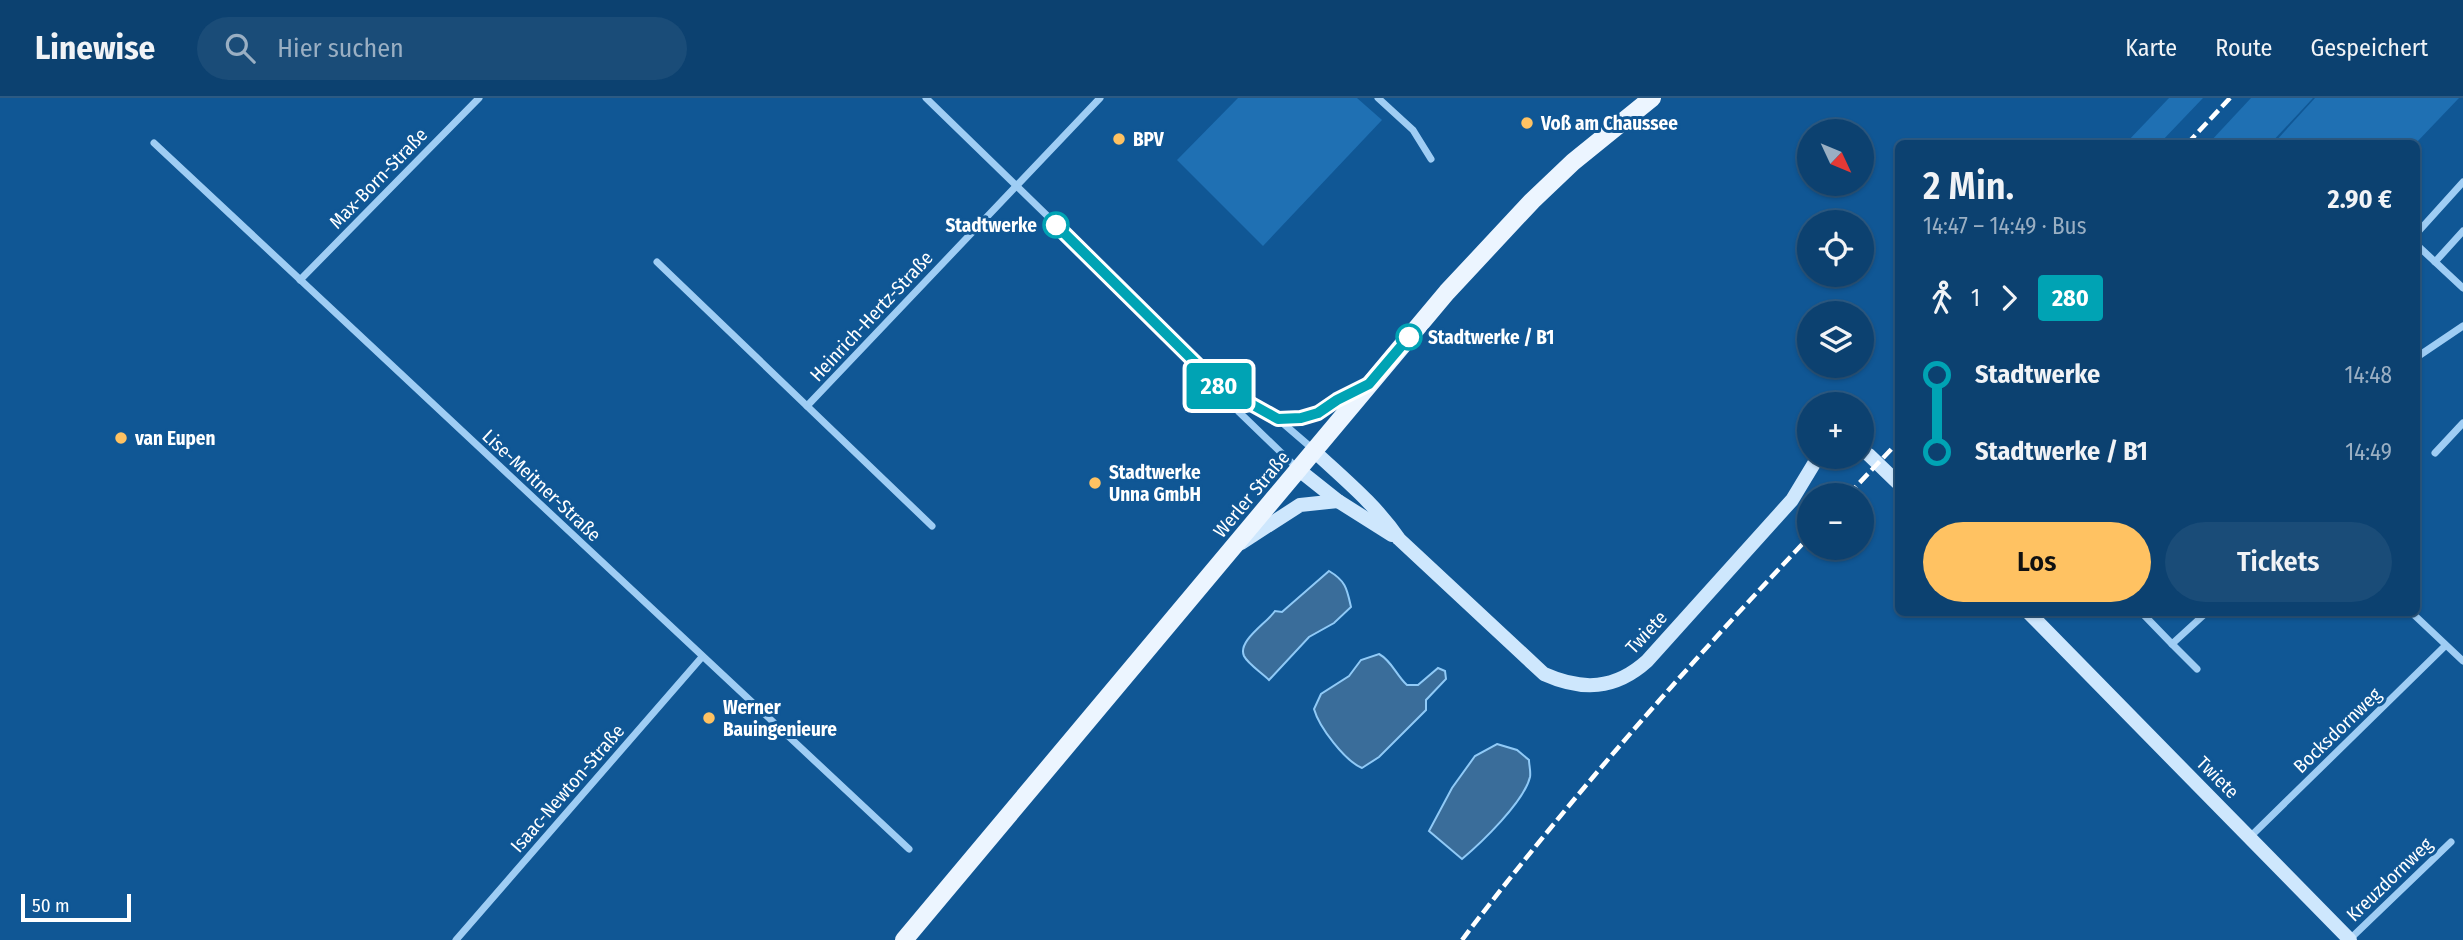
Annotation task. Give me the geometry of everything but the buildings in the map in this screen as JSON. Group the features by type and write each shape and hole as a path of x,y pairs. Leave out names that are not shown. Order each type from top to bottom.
{"main road":[{"name":"Werler Straße","path":"904,940 1455,283 1532,201 1573,162 1652,98"}],"street":[{"name":"Max-Born-Straße","path":"300,280 479,98"},
{"path":"926,98 1219,386 1239,412 1299,470"},
{"name":"Heinrich-Hertz-Straße","path":"807,406 1100,98"},
{"path":"1378,98 1413,130 1431,159"},
{"name":"Lise-Meitner-Straße","path":"153,143 909,849"},
{"path":"2420,230 2463,182"},
{"path":"2435,262 2463,231"},
{"path":"2420,248 2463,288"},
{"name":"Heinrich-Hertz-Straße","path":"657,262 933,526"},
{"path":"2420,355 2459,329 2463,338"},
{"path":"1278,419 1301,418 1318,413 1369,384"},
{"path":"1219,386 1278,419 1314,451"},
{"path":"2435,453 2463,423"},
{"name":"Twiete","path":"1314,451 1368,501 1399,539"},
{"path":"1874,460 1895,480"},
{"name":"Twiete","path":"1299,470 1338,501 1399,539 1544,674 1560,681 1599,685 1632,674 1647,661 1792,500 1811,469"},
{"path":"1236,545 1300,505 1338,501"},
{"name":"Twiete","path":"2034,616 2349,939"},
{"path":"2145,616 2197,669"},
{"path":"2172,644 2203,616"},
{"path":"2415,616 2463,661"},
{"name":"Bocksdornweg","path":"2250,836 2445,646"},
{"name":"Isaac-Newton-Straße","path":"456,940 702,657"},
{"name":"Kreuzdornweg","path":"2349,939 2451,842"}],"shaded area":[{"path":"1238,98 1357,98 1382,120 1263,246 1177,160"},
{"path":"2169,98 2203,98 2163,140 2129,140"},
{"path":"2251,98 2313,98 2274,140 2212,140"},
{"path":"2315,98 2459,98 2419,140 2277,140"},
{"path":"1329,571 1345,586 1351,607 1334,623 1309,637 1269,680 1244,656 1245,644 1275,611 1282,612"},
{"path":"1379,654 1407,685 1418,685 1438,668 1445,671 1446,679 1426,700 1426,710 1379,757 1362,768 1334,743 1314,709 1321,694 1349,676 1361,660"},
{"path":"1497,744 1517,750 1529,760 1530,777 1511,810 1462,859 1429,831 1452,788 1475,756"}],"railway":[{"path":"2191,140 2230,98"},
{"path":"1859,483 1895,445"},
{"path":"1462,940 1544,836 1630,734 1797,550"}],"bus line":[{"name":"280","path":"1056,225 1219,386 1278,419 1301,418 1318,413 1369,384 1409,337"}],"place":[{"name":"Voß am Chaussee","path":"1527,123"},
{"name":"BPV","path":"1119,139"},
{"name":"Stadtwerke","path":"1056,225"},
{"name":"Stadtwerke / B1","path":"1409,337"},
{"name":"van Eupen","path":"121,438"},
{"name":"Stadtwerke Unna GmbH","path":"1095,483"},
{"name":"Werner Bauingenieure","path":"709,718"}]}
